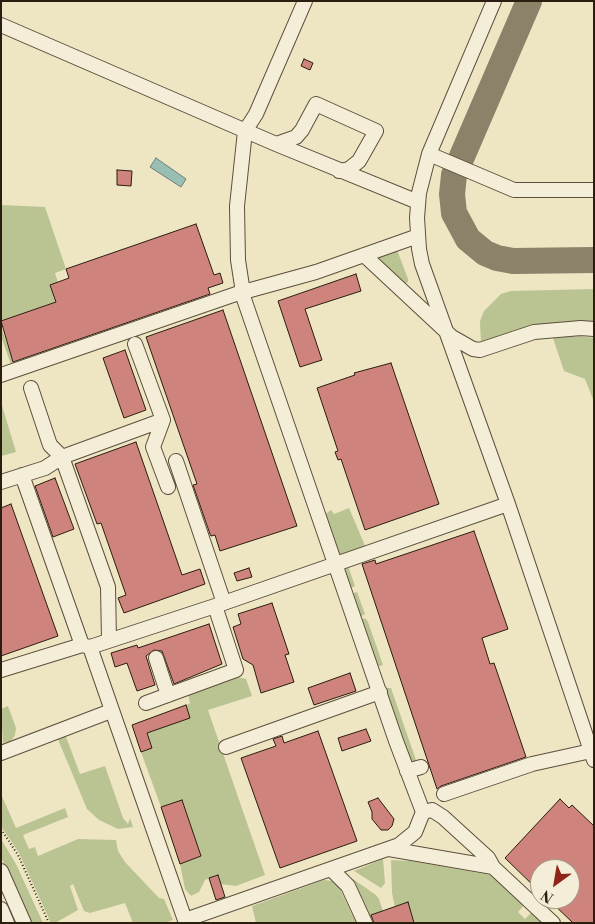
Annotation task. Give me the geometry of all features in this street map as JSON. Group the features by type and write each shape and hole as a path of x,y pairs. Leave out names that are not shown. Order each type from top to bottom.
{"street":[{"path":"22,475 112,711 185,922 399,845 415,832 424,812 407,771 335,565 243,292 237,235 245,131 256,114 305,1"},
{"path":"444,794 532,764 592,755 508,504 422,264 418,236 418,202 429,154 494,1"},
{"path":"1,25 339,171 418,202"},
{"path":"276,144 296,137 302,130 316,104 376,131 359,161 349,168 339,171"},
{"path":"429,154 514,190 594,190"},
{"path":"1,375 243,292 316,272 418,236"},
{"path":"364,256 448,333 473,349 480,350 534,332 580,328 594,329"},
{"path":"135,344 163,420 152,447 168,487"},
{"path":"31,388 50,445 62,457 108,588 109,640"},
{"path":"1,482 45,468 62,457 163,420"},
{"path":"146,703 236,670 220,604 176,461"},
{"path":"1,670 109,640 220,604 508,504"},
{"path":"156,658 168,695"},
{"path":"226,747 380,692"},
{"path":"1,753 112,711"},
{"path":"407,771 422,766"},
{"path":"424,812 432,810 443,818 488,858 493,867 553,923"},
{"path":"388,849 493,867"},
{"path":"331,869 348,886 365,923"},
{"path":"1,871 24,923"},
{"path":"1,909 7,923"}],"path":[{"path":"1,829 18,855 49,923"}],"green space":[{"path":"1,205 45,207 66,269 55,273 58,282 50,285 56,302 1,321"},
{"path":"397,250 408,279 408,282 404,284 374,257"},
{"path":"594,289 594,325 481,343 480,321 484,311 501,294 511,291"},
{"path":"1,326 14,364 11,365 1,336"},
{"path":"580,336 594,338 594,402 585,379 564,371 553,338"},
{"path":"1,402 16,452 1,456"},
{"path":"349,508 366,548 339,558 324,515 331,510 334,514"},
{"path":"348,566 355,586 349,589 343,567"},
{"path":"357,592 365,614 360,617 351,594"},
{"path":"365,618 383,665 377,667 361,620"},
{"path":"238,677 246,679 252,696 208,710 265,875 236,886 220,884 217,875 205,880 199,892 191,896 185,889 180,864 201,856 181,801 161,807 141,752 152,748 147,733 190,703 188,694"},
{"path":"384,688 391,688 417,763 410,766"},
{"path":"8,706 16,728 15,735 11,741 3,743 1,709"},
{"path":"65,734 80,774 105,766 123,818 128,824 130,818 133,827 118,829 99,820 87,809 57,737"},
{"path":"1,794 16,828 65,808 68,817 23,835 29,849 35,847 38,856 78,839 116,840 118,851 125,862 159,898 164,899 173,920 164,923 133,923 125,903 90,913 84,911 73,884 70,886 78,910 55,923 51,923 19,853 1,826"},
{"path":"1,839 16,864 43,923 30,923 1,857"},
{"path":"383,859 385,883 381,888 354,871"},
{"path":"391,860 411,861 496,876 525,904 518,912 525,919 533,911 545,923 414,923 407,903 395,907 392,893"},
{"path":"353,879 379,899 383,911 371,915 373,923 370,923 351,880"},
{"path":"324,880 332,881 339,887 356,923 256,923 252,906"}],"water":[{"path":"156,158 186,179 181,187 150,167"}],"building":[{"path":"304,59 313,63 310,70 301,66"},
{"path":"117,170 132,171 131,186 117,185"},
{"path":"196,224 214,275 220,273 223,283 208,288 210,294 13,362 1,321 56,302 50,285 69,278 66,269"},
{"path":"356,274 361,291 305,309 322,360 300,367 278,301"},
{"path":"223,310 297,526 220,551 215,535 211,536 210,534 193,485 197,484 146,337"},
{"path":"125,350 146,410 124,418 103,358"},
{"path":"391,363 439,504 365,530 341,459 338,460 335,452 338,451 317,388 355,375 354,373"},
{"path":"136,442 182,575 200,569 205,584 124,613 118,598 126,595 101,523 97,524 75,464"},
{"path":"55,478 74,529 53,537 35,486"},
{"path":"11,504 58,636 1,656 1,508"},
{"path":"474,531 508,629 482,638 490,664 494,663 526,757 437,789 362,564 375,560 376,564"},
{"path":"249,568 252,577 237,581 234,573"},
{"path":"272,603 289,654 285,655 294,682 261,693 253,665 243,659 233,627 241,624 238,614"},
{"path":"209,624 222,664 174,684 162,651 154,650 146,656 155,685 137,691 127,663 115,667 111,653 137,645 138,648"},
{"path":"350,673 356,691 314,705 308,688"},
{"path":"186,705 190,718 147,733 152,748 141,752 132,725"},
{"path":"366,729 371,741 342,751 338,738"},
{"path":"318,731 357,841 280,868 241,758 276,746 273,739 282,736 284,743"},
{"path":"378,798 394,819 392,826 388,830 381,830 372,819 372,812 368,802"},
{"path":"560,799 569,808 572,805 594,826 594,923 573,923 558,909 580,909 580,859 530,859 530,882 505,858"},
{"path":"182,800 201,856 180,864 161,807"},
{"path":"218,875 225,897 216,900 209,878"},
{"path":"408,902 414,923 374,923 371,915"}],"taxiway":[{"path":"529,1 454,175 452,194 454,213 468,239 485,253 497,258 513,261 594,260"}]}
